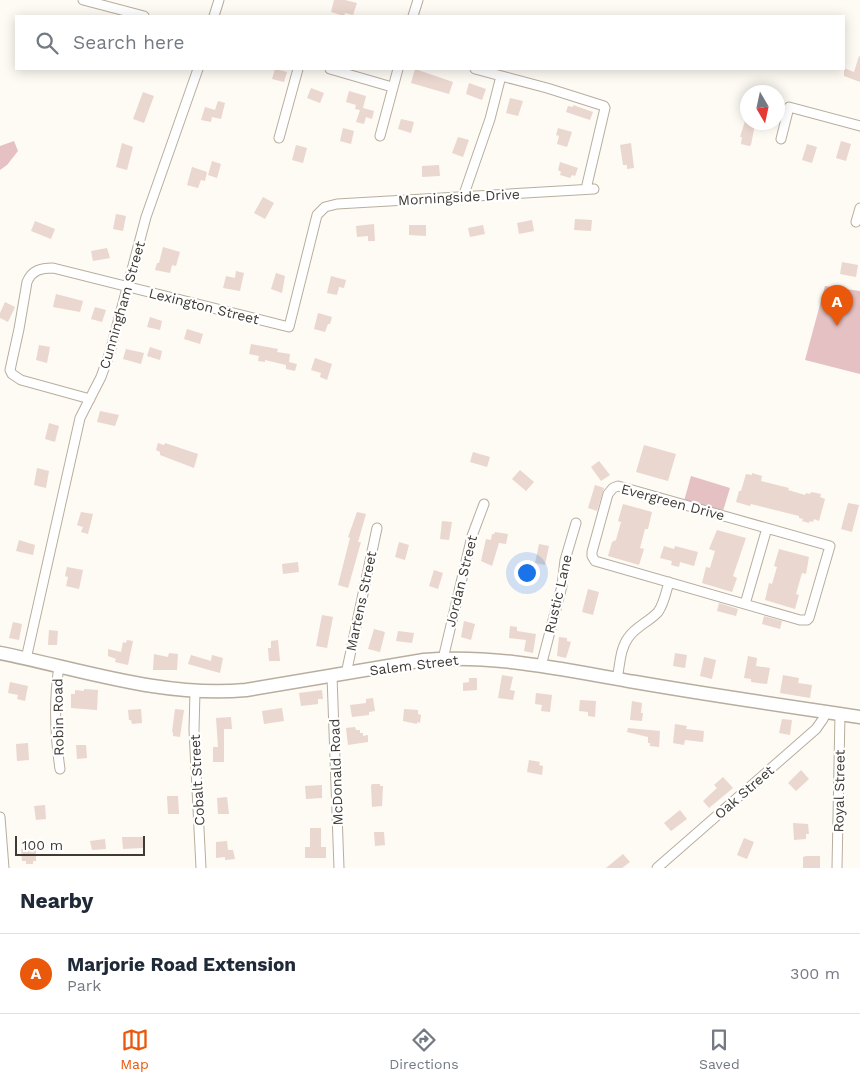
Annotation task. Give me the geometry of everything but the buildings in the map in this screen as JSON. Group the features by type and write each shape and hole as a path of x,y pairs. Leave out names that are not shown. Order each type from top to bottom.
{"street":[{"path":"83,0 140,15"},
{"path":"214,15 219,0"},
{"path":"413,15 418,0"},
{"name":"Cunningham Street","path":"26,658 77,430 82,413 101,377 110,352 154,192 198,70"},
{"path":"279,138 298,70"},
{"path":"333,70 392,87"},
{"path":"380,136 398,70"},
{"path":"463,197 502,76 479,70"},
{"name":"Morningside Drive","path":"325,206 590,189 605,108 547,88 502,76"},
{"path":"781,139 789,107 860,126"},
{"name":"Lexington Street","path":"90,399 21,380 12,374 10,370 30,274 37,270 53,268 289,327 317,215 325,206"},
{"path":"856,222 860,208"},
{"name":"Evergreen Drive","path":"622,486 830,546 807,620 800,620 669,582 598,562 592,558 608,494 613,488 622,486"},
{"name":"Jordan Street","path":"443,659 472,536 484,504"},
{"name":"Rustic Lane","path":"541,666 562,586 565,560 576,523"},
{"name":"Martens Street","path":"346,674 377,528"},
{"path":"745,604 767,528"},
{"path":"617,679 621,655 627,639 658,611 663,603 669,582"},
{"name":"Salem Street","path":"0,653 139,683 195,691 220,692 246,690 443,659 477,659 541,666 860,717"},
{"name":"Robin Road","path":"59,666 56,698 57,753 60,769"},
{"name":"McDonald Road","path":"332,676 339,868"},
{"name":"Cobalt Street","path":"195,691 194,730 201,868"},
{"name":"Oak Street","path":"657,868 816,729 824,719 826,712"},
{"name":"Royal Street","path":"838,868 840,714"},
{"path":"0,817 4,868"}],"shaded area":[{"path":"14,141 18,151 7,165 0,170 0,146"},
{"path":"825,286 860,291 860,374 805,360"},
{"path":"691,476 730,488 723,511 684,501"}],"place":[{"name":"Marjorie Road Extension","path":"837,326"}]}
